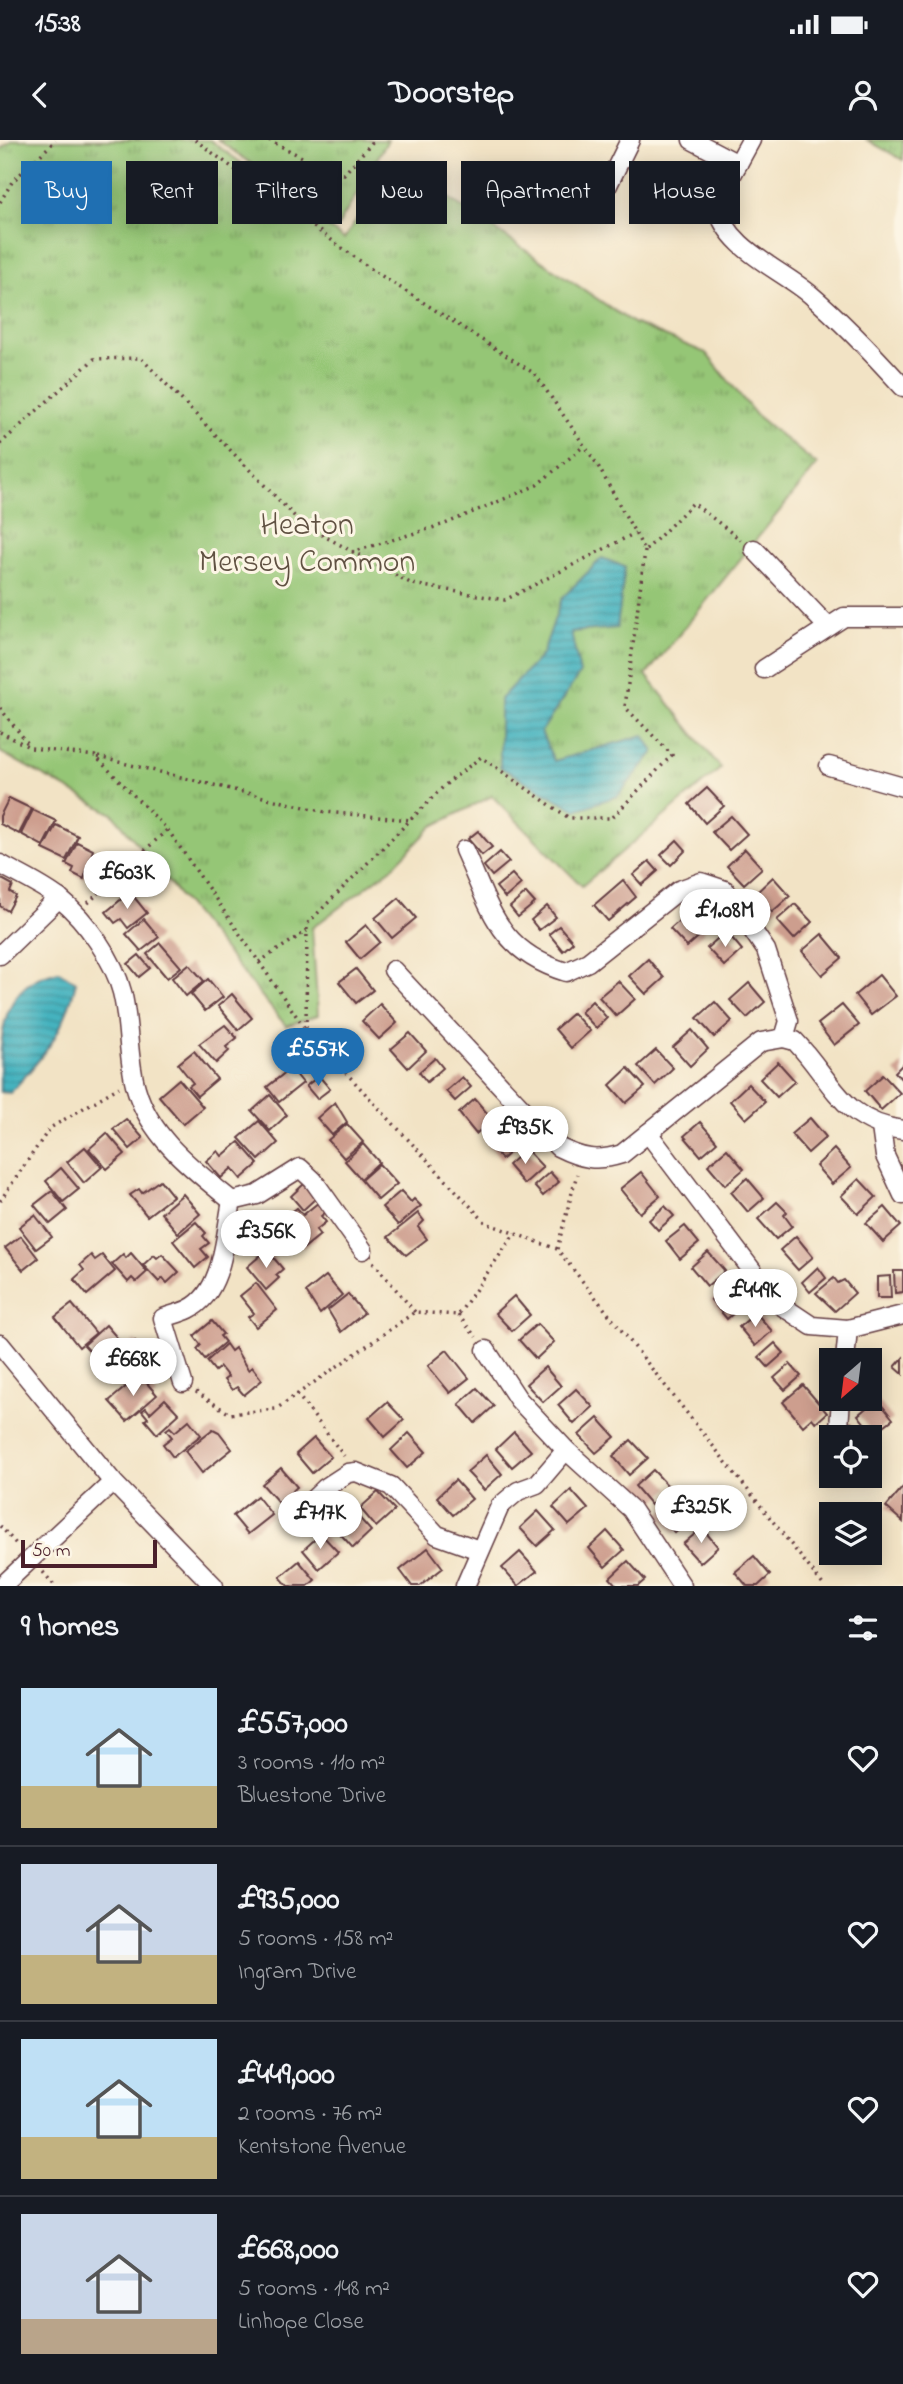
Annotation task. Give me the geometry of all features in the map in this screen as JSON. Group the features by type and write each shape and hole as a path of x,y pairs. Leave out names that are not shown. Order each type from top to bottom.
{"street":[{"path":"615,170 630,140"},
{"path":"692,140 732,161"},
{"path":"740,161 751,140"},
{"path":"724,224 734,240 810,294 903,387"},
{"path":"754,549 828,627"},
{"path":"764,669 844,617 903,617"},
{"path":"829,766 903,787"},
{"path":"464,850 499,926 521,952 566,972 588,962 679,890 701,882 725,890 766,950 789,1021 784,1038"},
{"path":"0,864 59,898 76,914 111,963 122,991 136,1089 148,1115 176,1156 232,1201"},
{"path":"0,955 59,898"},
{"path":"393,970 558,1147 580,1158 603,1160 622,1154 761,1042 784,1038 795,1041 805,1051 844,1102 863,1119 881,1127 903,1130"},
{"path":"881,1127 885,1156 903,1195"},
{"path":"648,1133 776,1302 811,1326 848,1329 903,1315"},
{"path":"232,1201 257,1195 300,1168 313,1180 363,1250"},
{"path":"183,1383 163,1318 191,1308 211,1286 219,1265 232,1201"},
{"path":"846,1348 848,1329"},
{"path":"0,1344 113,1482 214,1586"},
{"path":"486,1350 518,1399 566,1450 631,1509 682,1586"},
{"path":"465,1586 500,1506 518,1492 537,1484 566,1450"},
{"path":"303,1508 325,1488 348,1473 356,1472 391,1486 437,1535 479,1550"},
{"path":"2,1586 113,1482"}],"path":[{"path":"0,202 12,182 56,140"},
{"path":"195,140 371,269 535,374 584,446 645,551 625,707 672,755 612,818 569,817 481,757 445,785 307,924 306,1030"},
{"path":"269,140 302,157 314,170 344,174 374,140"},
{"path":"0,444 94,359 141,358 302,524 412,584 505,600 635,533"},
{"path":"352,552 445,524 537,485 584,446"},
{"path":"645,551 693,503 754,549"},
{"path":"0,708 31,748"},
{"path":"0,732 31,748 95,756 325,812 411,820"},
{"path":"95,756 167,830 306,1030 486,1223 557,1250 824,1586"},
{"path":"76,914 167,830"},
{"path":"259,962 307,931"},
{"path":"0,1201 50,1128 134,1078"},
{"path":"557,1250 580,1158"},
{"path":"458,1315 514,1233"},
{"path":"363,1250 415,1312"},
{"path":"183,1383 230,1414 276,1409 415,1312 458,1315 486,1350"},
{"path":"297,1394 356,1472"}],"green space":[{"name":"Heaton Mersey Common","path":"13,140 210,140 238,161 232,161 232,224 324,224 344,239 356,220 356,224 447,224 447,197 461,206 461,224 487,224 633,323 706,353 756,415 817,465 646,675 721,768 582,886 492,796 433,826 393,867 312,928 318,1015 286,1026 113,814 0,752 0,149"},
{"path":"218,140 388,140 376,161 356,161 356,195 342,219 342,161 247,161"},
{"path":"867,140 903,140 903,160"}],"water":[{"path":"602,558 625,567 617,628 571,632 580,673 541,732 554,761 644,735 654,752 618,796 576,810 500,767 500,699 542,655 562,598"},
{"path":"59,971 76,982 66,1016 52,1042 33,1067 10,1093 0,1092 3,1031 14,999 40,977"}],"building":[{"path":"707,788 724,806 705,823 689,804"},
{"path":"9,798 32,809 19,834 0,824 0,816"},
{"path":"33,810 56,821 43,846 21,834"},
{"path":"731,816 747,834 729,850 712,832"},
{"path":"56,825 78,836 66,860 43,849"},
{"path":"478,831 492,847 482,855 468,839"},
{"path":"677,840 686,850 671,865 661,855"},
{"path":"77,842 93,850 84,879 72,873 74,868 66,864"},
{"path":"745,849 762,868 744,884 727,866"},
{"path":"500,852 509,862 492,876 484,866"},
{"path":"649,861 658,871 642,885 633,875"},
{"path":"512,874 521,884 505,898 496,887"},
{"path":"773,877 790,896 772,912 755,894"},
{"path":"0,878 13,885 10,892 16,896 8,911 0,906"},
{"path":"623,880 636,897 608,921 594,905"},
{"path":"130,892 147,913 128,928 121,919 115,923 106,912"},
{"path":"526,893 535,903 518,917 510,907"},
{"path":"399,898 416,918 392,938 375,918"},
{"path":"795,904 812,922 794,939 777,920"},
{"path":"547,906 556,917 539,930 531,920"},
{"path":"689,912 705,931 687,947 670,929"},
{"path":"144,919 159,937 141,951 126,934"},
{"path":"366,925 380,942 360,959 346,942"},
{"path":"559,926 573,942 563,951 549,934"},
{"path":"726,931 742,950 724,966 707,948"},
{"path":"822,934 842,958 822,975 802,951"},
{"path":"160,943 181,967 167,978 147,954"},
{"path":"139,955 150,968 139,977 128,964"},
{"path":"648,959 664,978 646,994 629,976"},
{"path":"189,964 204,981 186,996 172,978"},
{"path":"356,969 373,990 356,1003 339,982"},
{"path":"879,975 896,996 871,1015 855,995"},
{"path":"208,979 223,997 205,1011 191,994"},
{"path":"618,981 635,999 616,1016 599,997"},
{"path":"749,983 765,1002 747,1018 730,1000"},
{"path":"232,994 252,1018 238,1030 218,1006"},
{"path":"592,1001 607,1018 596,1028 581,1012"},
{"path":"715,1002 732,1021 714,1037 697,1018"},
{"path":"380,1004 397,1023 379,1039 362,1021"},
{"path":"842,1005 859,1025 834,1045 818,1024"},
{"path":"573,1013 590,1031 571,1048 555,1029"},
{"path":"225,1025 237,1038 226,1047 229,1051 216,1063 199,1044"},
{"path":"692,1030 708,1049 690,1066 673,1047"},
{"path":"410,1033 426,1051 408,1068 391,1049"},
{"path":"656,1050 673,1068 655,1085 638,1066"},
{"path":"194,1051 217,1079 197,1096 189,1086 193,1083 178,1064"},
{"path":"435,1058 443,1068 427,1082 419,1072"},
{"path":"778,1062 795,1081 777,1097 760,1079"},
{"path":"903,1064 903,1081 895,1072"},
{"path":"291,1068 303,1083 279,1102 267,1087"},
{"path":"628,1068 645,1087 626,1103 610,1085"},
{"path":"883,1075 900,1093 881,1110 865,1091"},
{"path":"319,1076 330,1089 317,1099 306,1086"},
{"path":"462,1077 471,1087 455,1101 446,1091"},
{"path":"179,1079 203,1107 183,1124 159,1096"},
{"path":"748,1084 765,1102 746,1119 730,1101"},
{"path":"270,1095 287,1115 270,1131 252,1111"},
{"path":"475,1099 492,1119 476,1134 459,1113"},
{"path":"335,1102 347,1122 332,1135 317,1118"},
{"path":"810,1118 826,1137 808,1153 791,1134"},
{"path":"126,1119 143,1138 130,1149 113,1129"},
{"path":"259,1121 278,1143 259,1160 239,1138"},
{"path":"700,1122 717,1142 701,1156 684,1136"},
{"path":"347,1124 363,1142 344,1158 328,1140"},
{"path":"503,1124 520,1143 502,1159 485,1141"},
{"path":"107,1133 125,1154 107,1169 89,1149"},
{"path":"239,1142 258,1164 241,1179 232,1168 221,1178 206,1161 218,1151 222,1156"},
{"path":"363,1144 379,1162 361,1179 345,1161"},
{"path":"85,1147 102,1167 84,1183 67,1162"},
{"path":"526,1149 543,1167 524,1184 508,1165"},
{"path":"727,1149 744,1169 725,1185 708,1165"},
{"path":"834,1149 851,1168 832,1184 816,1166"},
{"path":"379,1164 397,1184 378,1200 361,1180"},
{"path":"61,1168 79,1189 63,1202 46,1181"},
{"path":"550,1172 559,1182 543,1196 534,1186"},
{"path":"641,1172 660,1196 640,1213 620,1189"},
{"path":"747,1178 764,1198 748,1212 731,1192"},
{"path":"859,1179 876,1197 858,1214 841,1196"},
{"path":"160,1180 173,1196 147,1216 130,1195 139,1189 142,1193"},
{"path":"304,1184 316,1198 303,1210 291,1196"},
{"path":"52,1191 67,1210 50,1224 34,1205"},
{"path":"401,1191 411,1202 414,1199 421,1206 398,1225 382,1207"},
{"path":"183,1194 200,1214 178,1233 161,1213"},
{"path":"319,1202 326,1212 321,1216 326,1222 316,1230 320,1235 304,1248 282,1220 297,1208 303,1215"},
{"path":"777,1202 787,1212 784,1215 792,1226 776,1239 758,1219"},
{"path":"665,1206 674,1216 658,1230 649,1220"},
{"path":"885,1207 901,1226 883,1242 866,1223"},
{"path":"418,1213 424,1221 418,1227 427,1239 406,1255 388,1237"},
{"path":"35,1215 52,1237 36,1249 19,1227"},
{"path":"276,1217 296,1243 283,1254 262,1228"},
{"path":"196,1222 206,1233 203,1236 209,1243 201,1249 208,1257 195,1268 173,1241"},
{"path":"685,1226 699,1243 680,1259 666,1241"},
{"path":"21,1236 38,1258 23,1270 5,1248"},
{"path":"796,1236 813,1257 798,1270 780,1250"},
{"path":"267,1250 283,1269 276,1275 279,1278 266,1290 247,1267"},
{"path":"708,1252 725,1271 707,1286 691,1267"},
{"path":"131,1253 147,1272 136,1282 132,1278 128,1282 112,1264 123,1254 126,1258"},
{"path":"162,1254 179,1272 167,1283 163,1278 159,1282 143,1265 154,1255 157,1258"},
{"path":"91,1255 95,1260 102,1255 115,1271 87,1295 74,1279 84,1270 80,1265"},
{"path":"818,1267 826,1278 810,1292 802,1282"},
{"path":"894,1271 903,1271 903,1292 895,1293"},
{"path":"326,1276 342,1295 320,1314 306,1292"},
{"path":"890,1276 891,1298 877,1298 877,1277"},
{"path":"834,1278 838,1283 844,1280 855,1293 835,1311 816,1293"},
{"path":"256,1283 277,1310 256,1327 248,1317 254,1313 240,1296"},
{"path":"728,1286 744,1304 727,1319 711,1300"},
{"path":"348,1294 364,1313 341,1332 328,1310"},
{"path":"514,1296 530,1315 512,1331 495,1313"},
{"path":"72,1304 96,1333 79,1347 55,1317"},
{"path":"756,1313 772,1331 755,1346 739,1327"},
{"path":"212,1321 223,1334 220,1336 225,1342 205,1359 197,1349 201,1345 194,1336"},
{"path":"537,1324 554,1342 536,1359 519,1340"},
{"path":"106,1325 119,1340 104,1354 109,1359 105,1362 99,1356 96,1358 84,1345"},
{"path":"135,1341 148,1356 132,1369 137,1375 124,1385 107,1365"},
{"path":"775,1343 784,1353 768,1367 759,1357"},
{"path":"226,1344 231,1351 235,1348 248,1370 252,1367 262,1380 244,1395 237,1387 232,1390 224,1380 228,1377 220,1367 215,1371 207,1361"},
{"path":"447,1350 469,1378 450,1393 428,1366"},
{"path":"903,1358 903,1374 895,1367"},
{"path":"790,1364 801,1376 785,1390 774,1378"},
{"path":"545,1367 561,1386 543,1402 526,1384"},
{"path":"140,1375 157,1395 127,1421 109,1401"},
{"path":"803,1385 819,1404 819,1411 827,1413 816,1423 812,1418 803,1426 783,1402"},
{"path":"477,1388 494,1406 475,1423 459,1404"},
{"path":"576,1389 593,1407 574,1424 558,1405"},
{"path":"165,1399 179,1414 157,1434 145,1420 148,1418 142,1411 146,1408 150,1413"},
{"path":"387,1402 404,1420 385,1437 369,1418"},
{"path":"882,1405 893,1419 882,1427 882,1425 866,1425 858,1415 863,1411 882,1411"},
{"path":"598,1418 615,1437 596,1453 579,1435"},
{"path":"189,1420 201,1435 173,1457 163,1444 172,1437 166,1430 170,1427 175,1432"},
{"path":"213,1429 219,1432 232,1449 202,1473 185,1451"},
{"path":"514,1432 531,1451 512,1467 496,1449"},
{"path":"409,1433 426,1452 407,1468 391,1450"},
{"path":"314,1438 331,1457 312,1473 296,1454"},
{"path":"631,1440 648,1458 629,1475 613,1456"},
{"path":"486,1455 502,1474 484,1490 467,1472"},
{"path":"281,1468 297,1487 279,1503 262,1484"},
{"path":"653,1470 670,1488 651,1505 635,1486"},
{"path":"455,1480 472,1499 453,1515 437,1497"},
{"path":"903,1487 903,1522 886,1507"},
{"path":"571,1490 588,1509 569,1525 553,1507"},
{"path":"378,1492 395,1510 376,1527 360,1508"},
{"path":"257,1496 272,1515 248,1534 233,1516"},
{"path":"677,1498 693,1517 675,1533 658,1515"},
{"path":"538,1511 555,1530 537,1546 520,1528"},
{"path":"355,1513 371,1531 353,1548 336,1529"},
{"path":"702,1528 718,1547 700,1563 683,1544"},
{"path":"607,1531 624,1550 605,1567 589,1548"},
{"path":"321,1534 338,1552 319,1569 303,1550"},
{"path":"428,1548 443,1568 420,1586 412,1586 400,1570"},
{"path":"520,1552 537,1571 518,1586 502,1568"},
{"path":"754,1556 770,1575 758,1586 747,1586 735,1572"},
{"path":"299,1561 315,1580 308,1586 288,1586 280,1577"},
{"path":"628,1561 645,1580 638,1586 617,1586 610,1578"}]}
